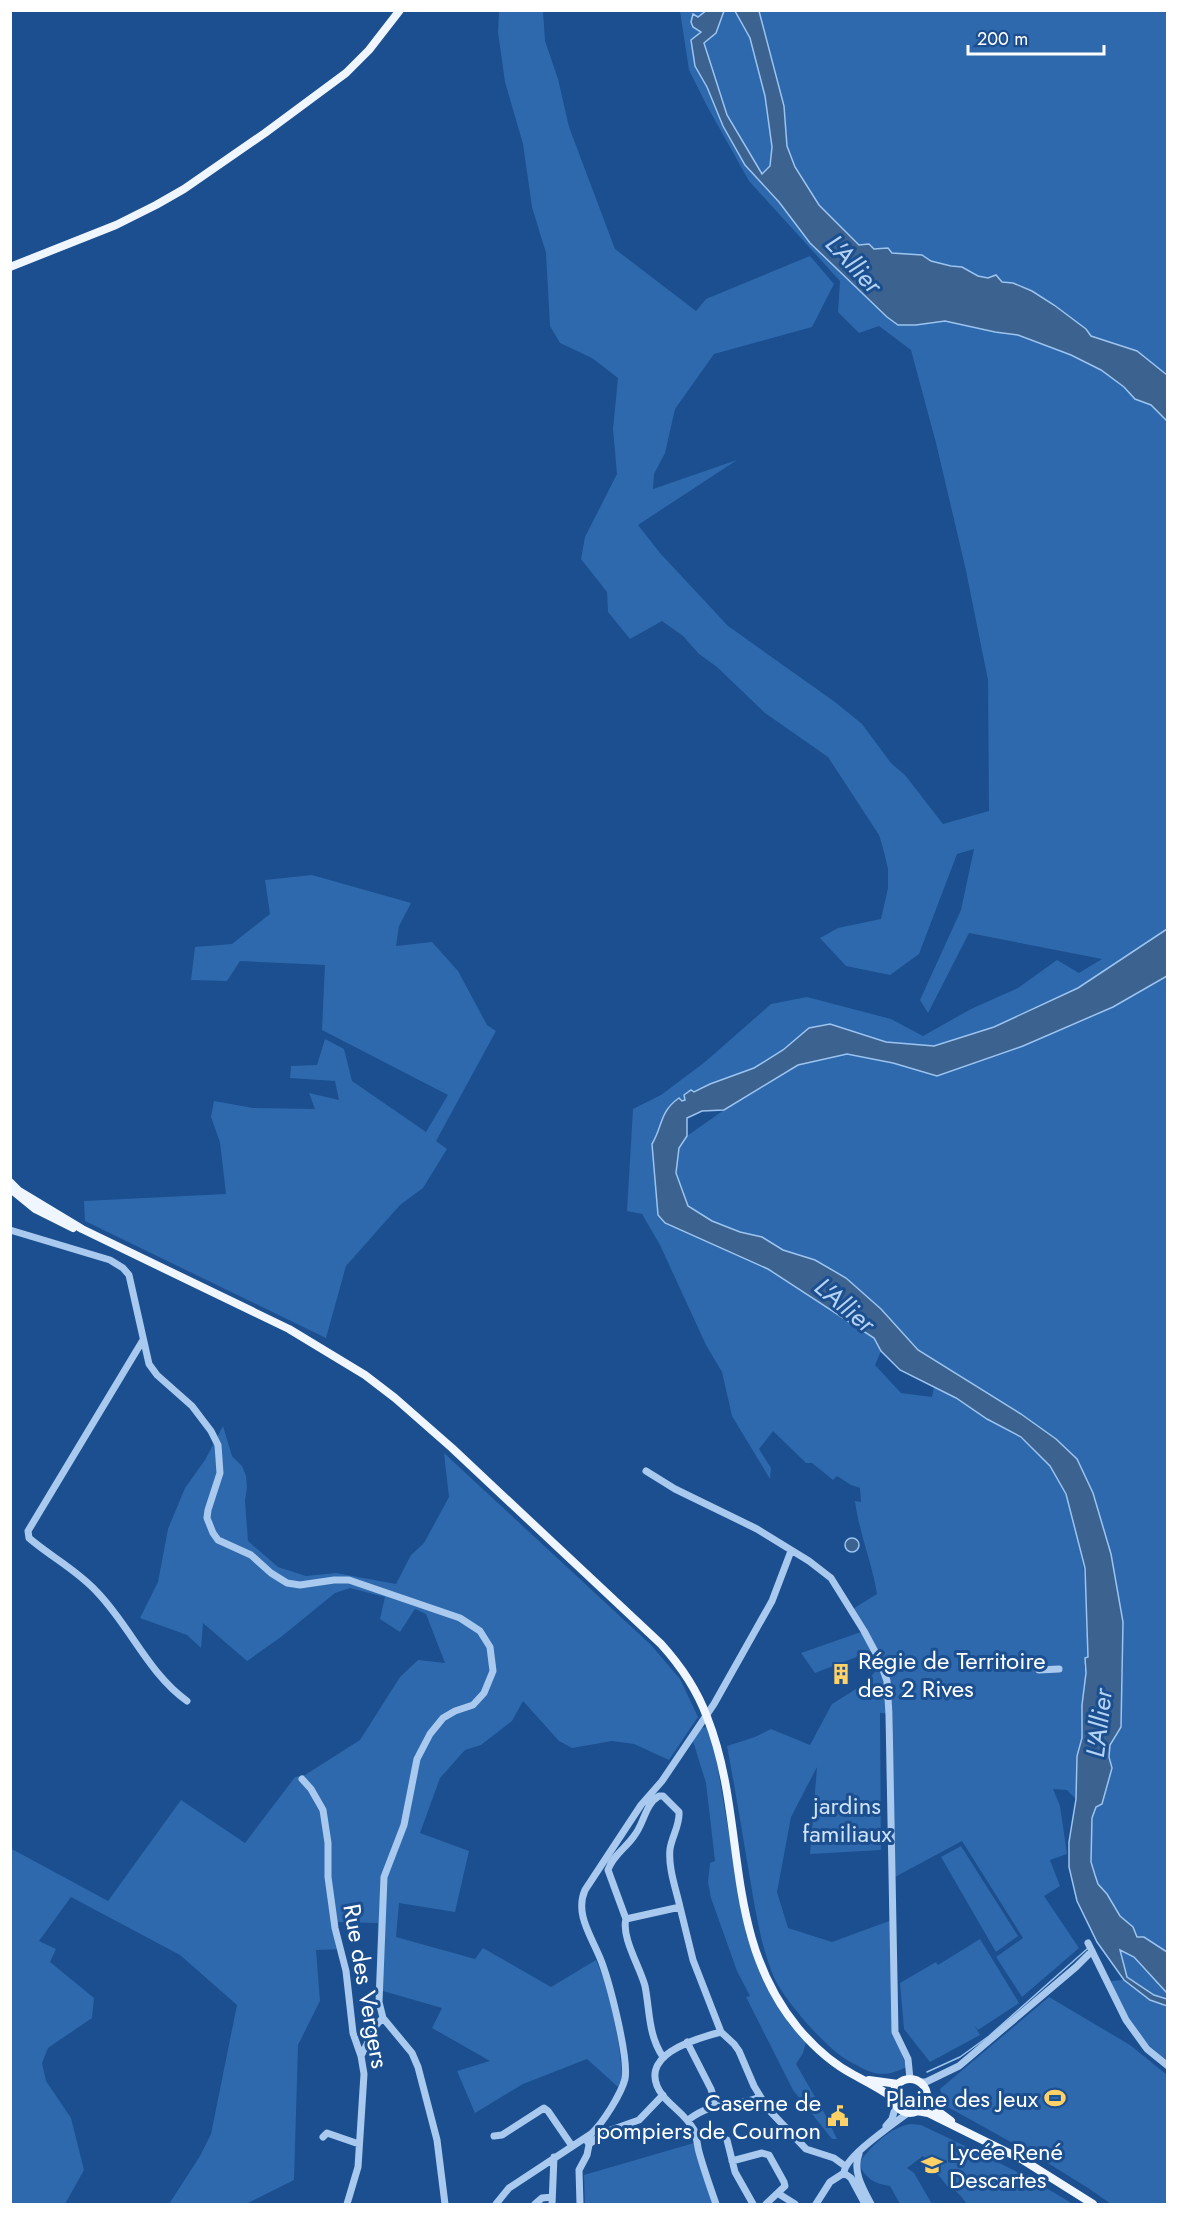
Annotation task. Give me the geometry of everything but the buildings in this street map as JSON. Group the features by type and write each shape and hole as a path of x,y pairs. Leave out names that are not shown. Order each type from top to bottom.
{"main road":[{"path":"10,267 116,225 184,189 346,73 369,50 400,10"},
{"path":"10,1176 27,1195"},
{"path":"10,1182 19,1191 82,1229 289,1329 365,1375 452,1448 639,1622 671,1656 691,1685 707,1715 723,1773 746,1918 761,1968 780,2003 803,2034 835,2063 895,2101 903,2111 928,2113 1046,2174 1093,2205"},
{"path":"10,1189 34,1209 51,1219 72,1228 82,1229"},
{"path":"862,2079 898,2084 910,2079 920,2082 926,2088 927,2097 924,2105 913,2112"},
{"path":"895,2101 898,2084"},
{"path":"927,2097 939,2112 964,2131"}],"street":[{"path":"10,1230 110,1260 129,1275 145,1352 153,1370 192,1406 211,1431 218,1445 220,1473 207,1518 218,1540 251,1555 271,1573 287,1583 300,1585 349,1580 460,1618 480,1630 490,1647 494,1664 484,1693 473,1705 443,1718 424,1744 415,1768 404,1825 384,1877 379,1994 383,2018 416,2060 437,2140 445,2205"},
{"path":"143,1340 28,1531 29,1538 97,1591 168,1687 187,1701"},
{"path":"646,1471 675,1489 757,1529 809,1561 831,1578 880,1661 887,1681 895,2032 908,2059 910,2079"},
{"path":"587,2155 583,2141 620,2092 626,2073 614,2002 602,1963 585,1924 580,1906 581,1899 641,1805 662,1781 707,1715 772,1601 791,1551"},
{"path":"1039,1670 1059,1669"},
{"name":"Rue des Vergers","path":"302,1779 311,1789 323,1810 328,1843 328,1877 334,1918 346,1971 352,2033 362,2056 364,2074 358,2167 347,2205"},
{"path":"663,2057 652,2034 645,1986 627,1936 624,1924 626,1919 608,1870 620,1851 634,1836 648,1809 659,1796 663,1796 679,1812 679,1822 673,1838 670,1860 693,1960 721,2032 739,2051 768,2109 806,2149 834,2158 848,2167 872,2205"},
{"path":"626,1919 680,1907"},
{"path":"1088,1943 1126,2020 1147,2049 1167,2066"},
{"path":"920,2082 926,2082 959,2066 1092,1951"},
{"path":"1076,1967 1084,1962 1098,1963"},
{"path":"362,2056 377,2024 383,2018"},
{"path":"716,2205 697,2140 688,2120 663,2095 656,2078 663,2057 687,2042 721,2032"},
{"path":"687,2042 696,2064 711,2089 716,2105"},
{"path":"496,2205 509,2188 554,2157 583,2141 639,2120 663,2095"},
{"path":"688,2120 716,2105 748,2102 760,2097"},
{"path":"816,2205 830,2182 848,2167 892,2120 895,2101"},
{"path":"494,2136 502,2135 544,2108 548,2110 583,2141 587,2155 579,2174 580,2205"},
{"path":"880,2133 913,2112"},
{"path":"323,2137 327,2133 359,2144"},
{"path":"727,2140 739,2181 753,2205"},
{"path":"732,2161 762,2153 770,2155 784,2182 783,2190 766,2205"},
{"path":"535,2205 542,2198 552,2201 554,2157"},
{"path":"545,2163 553,2175"},
{"path":"848,2167 854,2176 865,2205"},
{"path":"779,2194 795,2205"}],"green space":[{"name":"jardins familiaux","path":"499,11 543,11 545,41 558,79 569,127 615,249 696,311 706,299 810,256 834,284 812,327 714,354 675,409 665,453 654,474 653,489 737,460 638,525 660,553 728,626 835,702 862,724 891,763 905,775 943,824 989,811 988,680 965,566 911,350 879,326 859,333 838,312 840,281 749,181 707,106 689,70 680,11 707,11 698,17 693,15 701,32 695,66 707,87 723,126 745,165 779,202 810,243 898,325 945,321 1018,335 1071,355 1101,370 1124,387 1135,399 1151,405 1167,421 1167,929 1078,988 994,1027 934,1046 886,1042 830,1024 809,1028 783,1050 754,1068 710,1084 685,1100 682,1101 679,1098 665,1114 652,1144 658,1215 665,1223 768,1269 874,1338 881,1351 875,1365 901,1393 932,1397 934,1387 1029,1444 1044,1458 1062,1486 1077,1530 1085,1577 1089,1645 1088,1657 1084,1666 1086,1673 1082,1705 1082,1738 1077,1756 1076,1799 1067,1790 1053,1789 1060,1806 1067,1854 1050,1860 1060,1886 1044,1896 1079,1948 1022,1997 996,1957 1023,1938 962,1841 893,1878 893,1714 880,1713 881,1850 810,1854 817,1767 791,1817 777,1892 788,1928 832,1942 892,1920 895,2032 906,2067 890,2073 869,2071 838,2054 795,2009 773,1975 758,1925 727,1746 771,1729 810,1745 832,1704 864,1684 880,1666 872,1651 815,1673 801,1653 861,1632 851,1610 877,1594 855,1501 861,1502 860,1488 837,1476 833,1480 812,1463 806,1463 773,1431 759,1449 771,1468 770,1479 732,1416 722,1372 706,1345 660,1245 642,1214 627,1211 633,1109 661,1095 705,1062 771,1004 807,997 891,1019 923,1036 971,1009 1018,988 1057,960 1079,973 1102,959 969,933 928,1013 920,1000 961,910 974,849 957,854 919,954 890,975 846,966 820,938 838,928 881,919 888,888 888,869 879,835 828,757 765,713 717,667 699,654 683,636 662,621 630,639 608,612 607,592 581,559 585,537 617,474 613,429 618,378 592,358 560,343 550,326 546,253 532,207 523,144 505,82 498,32"},
{"path":"724,11 735,11 750,38 765,96 772,147 770,166 762,174 727,115 704,42 716,33"},
{"path":"759,11 1167,11 1167,375 1137,351 1091,336 1086,329 1054,305 1014,283 1002,282 996,275 988,278 978,276 962,267 931,261 922,255 892,253 888,248 874,249 860,245 819,205 795,167 787,146 784,106"},
{"path":"312,875 411,903 399,926 396,946 432,942 458,971 487,1025 496,1031 436,1141 447,1149 423,1188 400,1205 346,1266 326,1338 85,1221 84,1201 226,1194 220,1142 211,1117 214,1101 253,1108 315,1109 309,1093 339,1100 335,1081 290,1078 291,1066 317,1065 325,1039 344,1049 352,1081 426,1132 448,1095 322,1030 325,965 240,961 227,981 191,980 195,947 232,944 270,914 265,880"},
{"path":"1167,976 1167,1952 1144,1937 1136,1937 1133,1927 1120,1916 1098,1884 1091,1862 1092,1818 1112,1768 1109,1757 1110,1744 1121,1727 1123,1622 1111,1554 1093,1493 1077,1459 1021,1414 918,1350 881,1309 815,1260 783,1250 762,1237 740,1232 712,1221 688,1206 676,1173 679,1148 687,1136 724,1110 798,1065 847,1054 893,1063 937,1076 1023,1046 1113,1007"},
{"path":"223,1426 232,1456 242,1466 246,1476 248,1541 278,1567 306,1576 336,1573 396,1584 411,1555 424,1543 449,1497 444,1453 651,1645 680,1679 698,1717 669,1760 634,1744 612,1741 572,1748 559,1741 523,1701 512,1721 481,1745 465,1750 440,1778 420,1833 469,1851 455,1912 399,1903 396,1937 475,1959 483,1948 551,1987 596,1960 607,1987 618,2039 623,2080 618,2087 587,2059 523,2084 475,2113 457,2071 490,2061 432,2028 442,2008 376,1989 378,1923 337,1922 342,1949 316,1950 320,2001 298,2045 294,2180 246,2204 169,2204 200,2156 211,2134 237,2005 180,1955 71,1897 39,1941 56,1949 50,1962 94,1998 92,2018 48,2048 42,2063 46,2081 71,2118 84,2170 65,2204 11,2204 10,1848 108,1901 181,1800 245,1843 295,1777 305,1775 360,1740 400,1677 418,1660 445,1663 426,1614 415,1609 400,1632 380,1619 385,1597 350,1588 335,1593 247,1661 203,1623 201,1648 187,1635 140,1618 158,1582 168,1529 185,1488 205,1460"},
{"path":"707,1727 715,1752 746,1934 761,1976 788,2022 806,2042 803,2053 796,2064 837,2139 832,2139 793,2090 746,1997 750,1996 737,1971 711,1898 708,1882 710,1863 715,1861 706,1783 693,1741 701,1728"},
{"path":"961,1846 1018,1936 996,1952 941,1857"},
{"path":"980,1939 1019,2003 978,2030 974,2025 980,2035 930,2062 904,2029 900,1983 936,1962 938,1965"},
{"path":"1119,1950 1134,1957 1167,1993 1167,1999 1154,1995 1126,1977"},
{"path":"1124,1980 1150,1999 1167,2006 1167,2060 1140,2036 1119,2004 1111,1981"},
{"name":"Plaine des Jeux","path":"1049,1997 1130,2045 1167,2075 1167,2204 1111,2204 1038,2157 946,2106 940,2089"},
{"name":"Lycée René Descartes","path":"912,2124 921,2125 980,2153 1073,2204 967,2204 950,2186 948,2187 923,2156 907,2168 914,2173 932,2204 900,2204 890,2186 871,2179 864,2173 859,2163 882,2138 896,2129"},
{"path":"694,2143 714,2204 585,2204 584,2175"}],"water":[{"name":"L'Allier","path":"707,10 724,11 716,33 704,43 727,115 762,174 770,166 772,147 765,96 750,38 735,11 759,11 784,106 787,146 795,167 819,205 859,245 869,244 874,249 888,248 892,253 922,255 931,261 962,267 978,276 988,278 996,275 1002,282 1013,283 1032,291 1054,305 1086,329 1091,336 1137,351 1167,375 1167,421 1151,405 1135,399 1124,387 1101,370 1071,355 1018,335 945,321 898,325 887,317 810,243 779,202 745,165 723,126 707,87 695,66 691,40 701,32 693,27 691,22 693,14 698,17"},
{"name":"L'Allier","path":"1167,929 1167,976 1113,1007 1023,1046 937,1076 893,1063 847,1054 798,1065 724,1110 702,1111 687,1118 687,1136 679,1148 676,1173 688,1206 712,1221 740,1232 762,1237 783,1250 815,1260 846,1278 881,1309 918,1350 1021,1414 1056,1439 1077,1459 1093,1493 1111,1554 1123,1622 1121,1727 1110,1745 1109,1757 1112,1768 1102,1804 1096,1807 1092,1818 1091,1862 1098,1884 1120,1916 1133,1927 1137,1937 1144,1937 1167,1952 1167,1993 1134,1957 1120,1950 1127,1977 1154,1995 1167,1999 1167,2006 1150,2000 1124,1980 1097,1942 1077,1901 1069,1867 1069,1842 1076,1799 1077,1756 1082,1738 1085,1658 1088,1657 1085,1568 1066,1494 1050,1466 1021,1437 987,1419 956,1398 900,1370 881,1351 874,1338 768,1269 665,1223 658,1215 652,1144 665,1114 679,1098 682,1101 685,1100 684,1095 691,1090 694,1092 754,1068 783,1050 809,1028 830,1024 886,1042 934,1046 994,1027 1078,988"},
{"path":"849,1538 855,1538 859,1545 855,1552 849,1552 845,1548 845,1542"}],"waterway":[{"path":"927,2072 960,2057 989,2036 1087,1949"}],"place":[{"name":"Régie de Territoire des 2 Rives","path":"841,1674"},
{"name":"Plaine des Jeux","path":"1055,2098"},
{"name":"Caserne de pompiers de Cournon","path":"838,2116"},
{"name":"Lycée René Descartes","path":"932,2165"}]}
